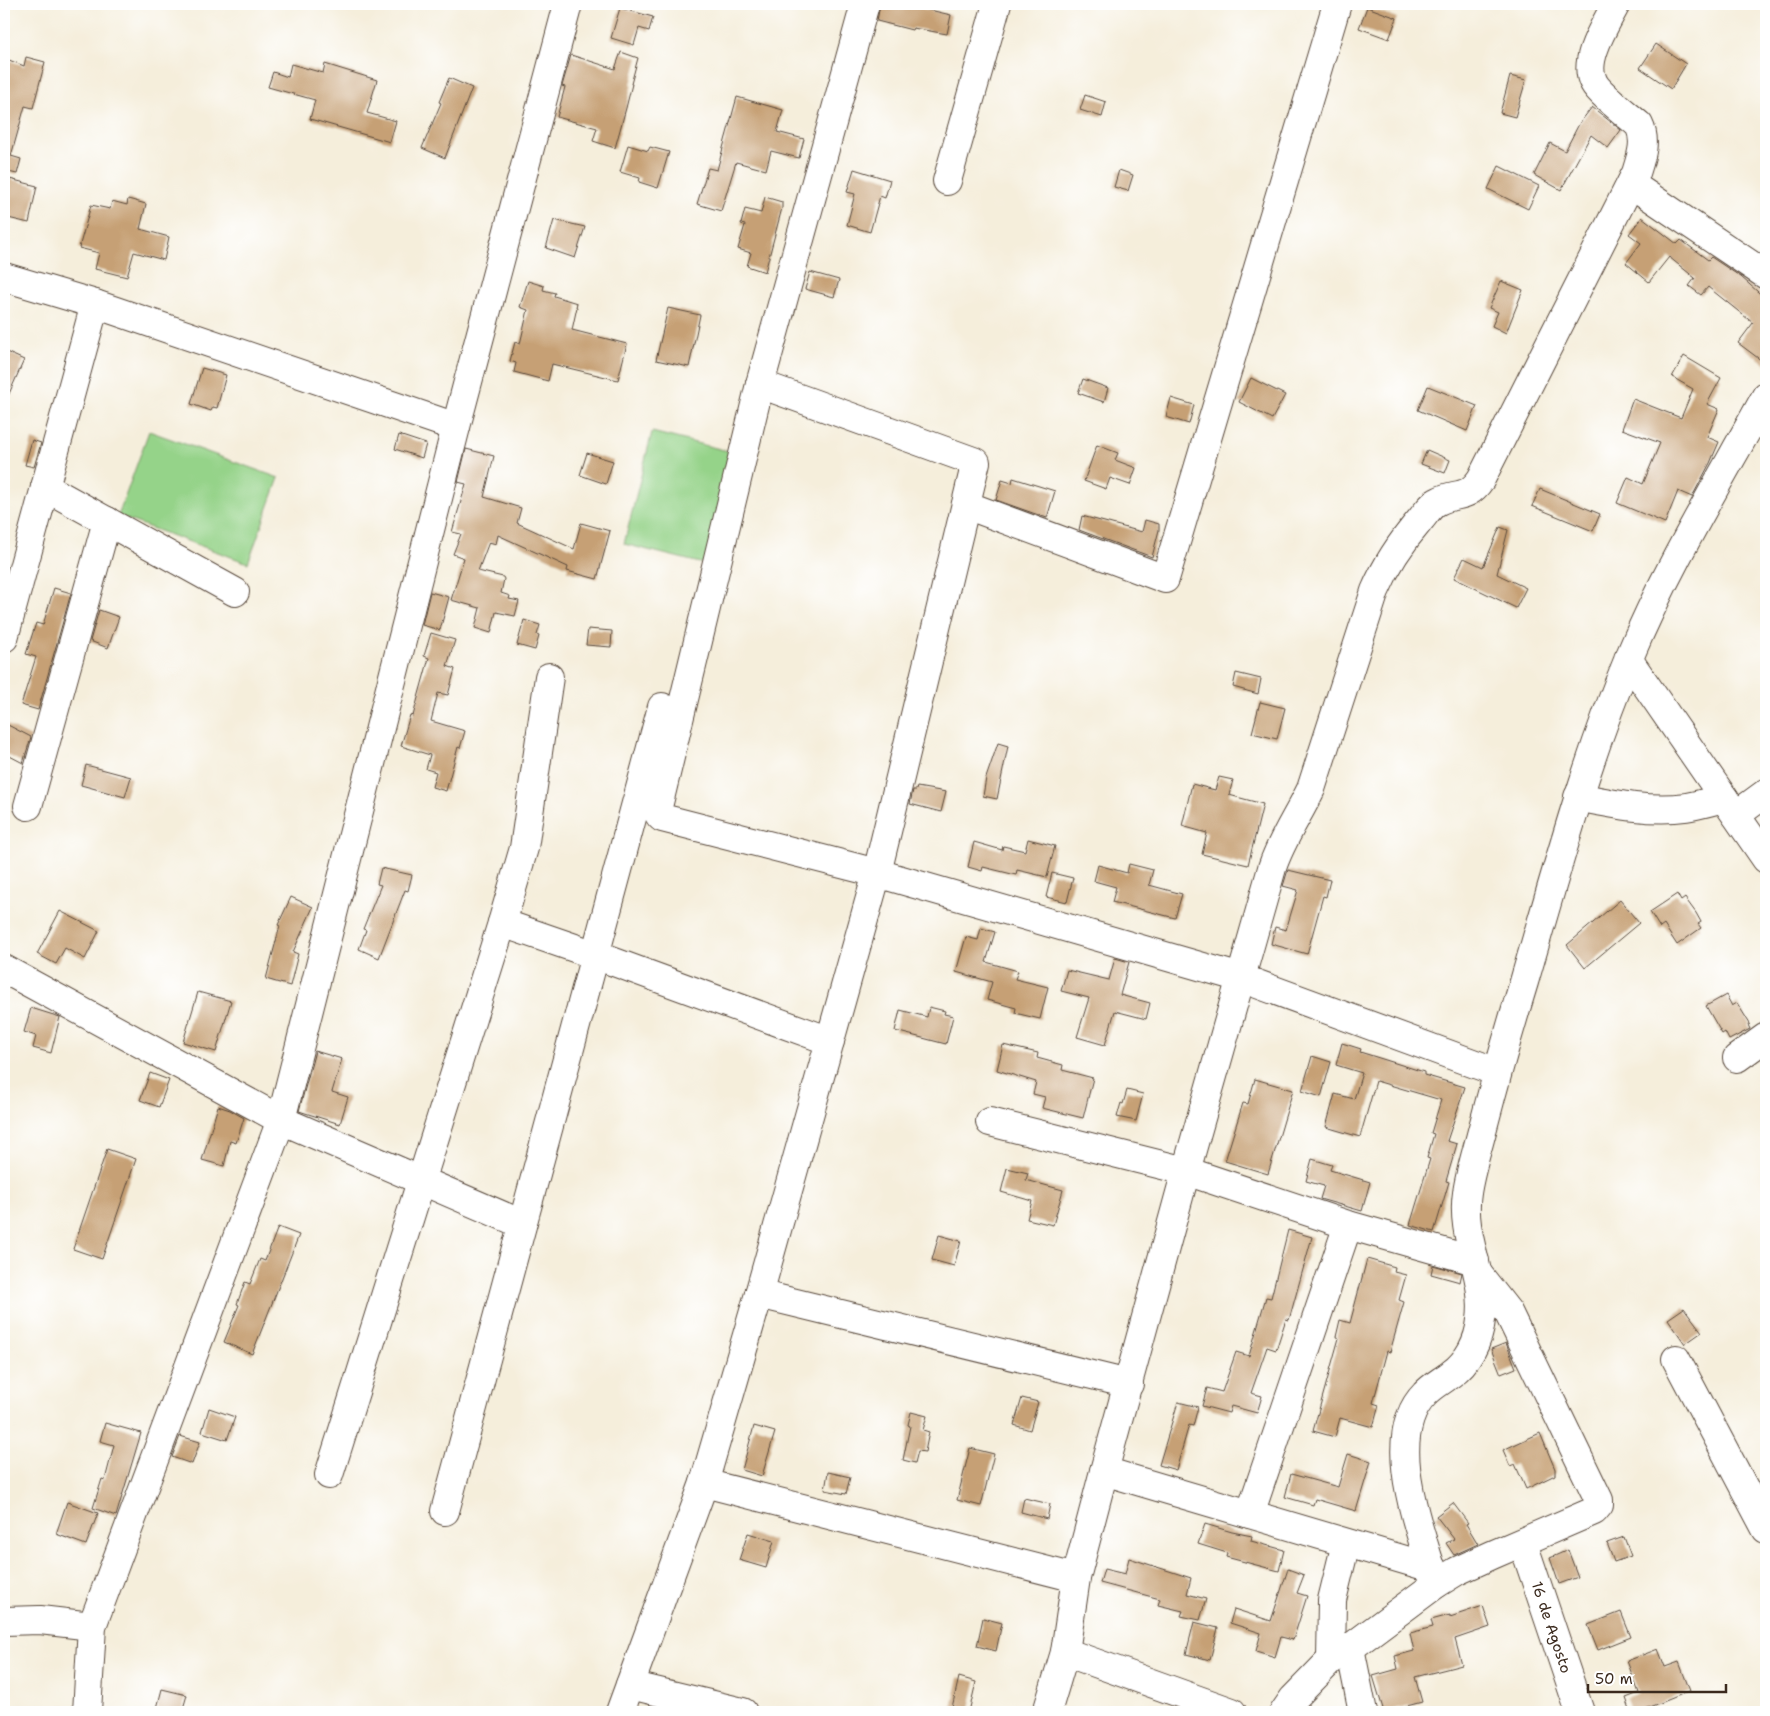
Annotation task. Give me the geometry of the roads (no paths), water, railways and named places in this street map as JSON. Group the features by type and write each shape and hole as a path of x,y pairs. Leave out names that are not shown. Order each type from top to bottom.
{"street":[{"path":"87,1712 92,1626 281,1120 456,427 568,4"},
{"path":"865,4 760,384 658,807 659,815 662,818 877,873 1241,978 1497,1072"},
{"path":"947,181 998,4"},
{"path":"966,505 1165,579 1337,4"},
{"path":"1047,1712 1065,1652 1076,1578 1104,1471 1186,1171 1275,859 1311,789 1380,579 1404,540 1436,502 1467,493 1475,488 1481,479 1630,184 1640,159 1643,140 1642,131 1594,84 1590,72 1592,55 1616,4"},
{"path":"1630,184 1766,275"},
{"path":"4,277 95,304 456,427"},
{"path":"4,638 95,304"},
{"path":"620,1712 704,1482 759,1294 877,873 976,462 760,384"},
{"path":"1434,1576 1414,1513 1405,1464 1406,1440 1414,1408 1424,1394 1454,1372 1466,1360 1481,1322 1482,1300 1477,1268 1467,1229 1466,1197 1497,1072 1578,797 1628,659 1654,601 1766,396"},
{"path":"45,487 235,592"},
{"path":"28,806 107,520"},
{"path":"1628,659 1766,859"},
{"path":"329,1475 524,848 549,677"},
{"path":"445,1511 662,707"},
{"path":"1578,797 1622,805 1660,809 1730,807 1766,793"},
{"path":"502,923 830,1041"},
{"path":"4,969 281,1120 522,1224"},
{"path":"1737,1058 1766,1037"},
{"path":"990,1122 1186,1171 1477,1268 1508,1312 1599,1500 1599,1505 1594,1511 1457,1572 1434,1576 1340,1654 1293,1699 1284,1712"},
{"path":"1250,1514 1348,1225"},
{"path":"759,1294 1129,1384"},
{"path":"1676,1359 1766,1529"},
{"path":"1104,1471 1346,1543 1434,1576"},
{"path":"704,1482 1076,1578"},
{"path":"1346,1543 1332,1600 1340,1654 1363,1712"},
{"name":"16 de Agosto","path":"1522,1543 1580,1712"},
{"path":"4,1621 40,1620 92,1626"},
{"path":"1065,1652 1232,1712"},
{"path":"630,1685 743,1712"}]}
